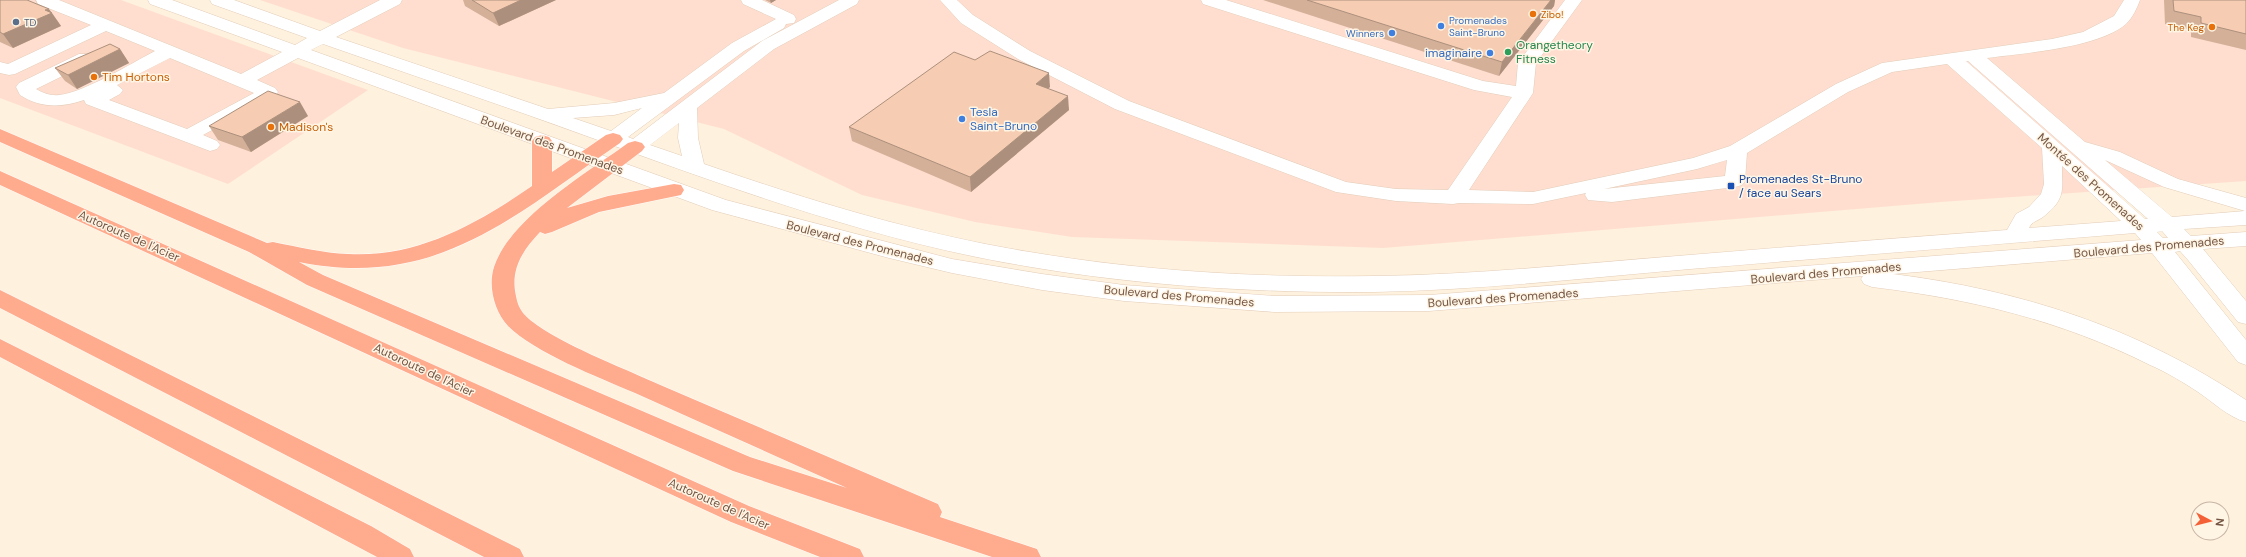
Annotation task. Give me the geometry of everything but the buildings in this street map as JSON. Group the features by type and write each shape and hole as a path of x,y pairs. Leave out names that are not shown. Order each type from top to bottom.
{"highway":[{"path":"0,135 257,247 315,280 742,464 1027,557"},
{"path":"257,247 349,262 380,261 412,255 440,247 478,231 613,139"},
{"path":"542,141 542,188"},
{"path":"635,147 538,221 523,235 512,252 503,275 505,300 509,312 514,319 536,337 611,373 765,442 1036,557"},
{"name":"Autoroute de l'Acier","path":"0,177 740,514 850,557"},
{"path":"512,252 533,234 576,212 612,200 674,190"},
{"path":"0,298 510,557"},
{"path":"0,347 361,534 400,557"}],"street":[{"path":"44,0 68,3 99,22 269,92 188,136"},
{"name":"Boulevard des Promenades","path":"156,0 674,190 719,205 952,266 1072,286 1211,301 1337,305 1429,303 2246,239"},
{"name":"Boulevard des Promenades","path":"218,0 695,168 856,220 974,249 1088,268 1231,280 1354,284 1466,280 2246,218"},
{"path":"234,78 314,35 369,0"},
{"path":"314,35 394,0"},
{"path":"750,0 788,18"},
{"path":"613,139 738,47 823,0"},
{"path":"635,147 768,45 851,0"},
{"path":"948,0 967,18 1024,55 1132,109 1343,188 1396,195 1453,198 1533,198 1697,163 1737,150 1818,102 1876,71 1888,67 1973,56 2065,41 2092,34 2120,20 2128,10 2132,0"},
{"path":"1209,0 1480,86 1524,93"},
{"path":"1453,198 1524,93 1527,63 1574,0"},
{"path":"0,61 99,22"},
{"path":"0,67 9,70 99,22"},
{"path":"131,36 32,83 26,91 42,98 64,100 82,94 175,54"},
{"path":"175,54 93,100 210,145"},
{"name":"Montée des Promenades","path":"1973,56 2167,224 2186,244 2246,316"},
{"name":"Montée des Promenades","path":"1952,59 2141,227 2158,245 2246,356"},
{"path":"32,83 67,92"},
{"path":"545,115 614,109 668,98"},
{"path":"688,106 688,138 695,168"},
{"path":"2077,145 2113,156 2170,183 2246,205"},
{"path":"2014,236 2023,219 2036,212 2051,196 2054,184 2052,170 2052,147"},
{"path":"1554,193 1612,196 1735,181 1737,150"},
{"path":"1819,273 1902,282 1955,290 2051,314 2101,332 2150,353 2195,378 2246,413"}],"shaded area":[{"path":"0,0 121,0 368,90 228,184 0,98"},
{"path":"260,0 2246,0 2246,181 1941,202 1383,248 1072,237 975,222 862,195 724,129 403,48"}],"place":[{"name":"Zibo!","path":"1533,14"},
{"name":"TD","path":"16,22"},
{"name":"Promenades Saint-Bruno","path":"1441,26"},
{"name":"The Keg","path":"2212,27"},
{"name":"Winners","path":"1392,33"},
{"name":"Orangetheory Fitness","path":"1508,52"},
{"name":"imaginaire","path":"1490,53"},
{"name":"Tim Hortons","path":"94,77"},
{"name":"Tesla Saint-Bruno","path":"962,119"},
{"name":"Madison's","path":"271,127"},
{"name":"Promenades St-Bruno / face au Sears","path":"1731,186"}]}
